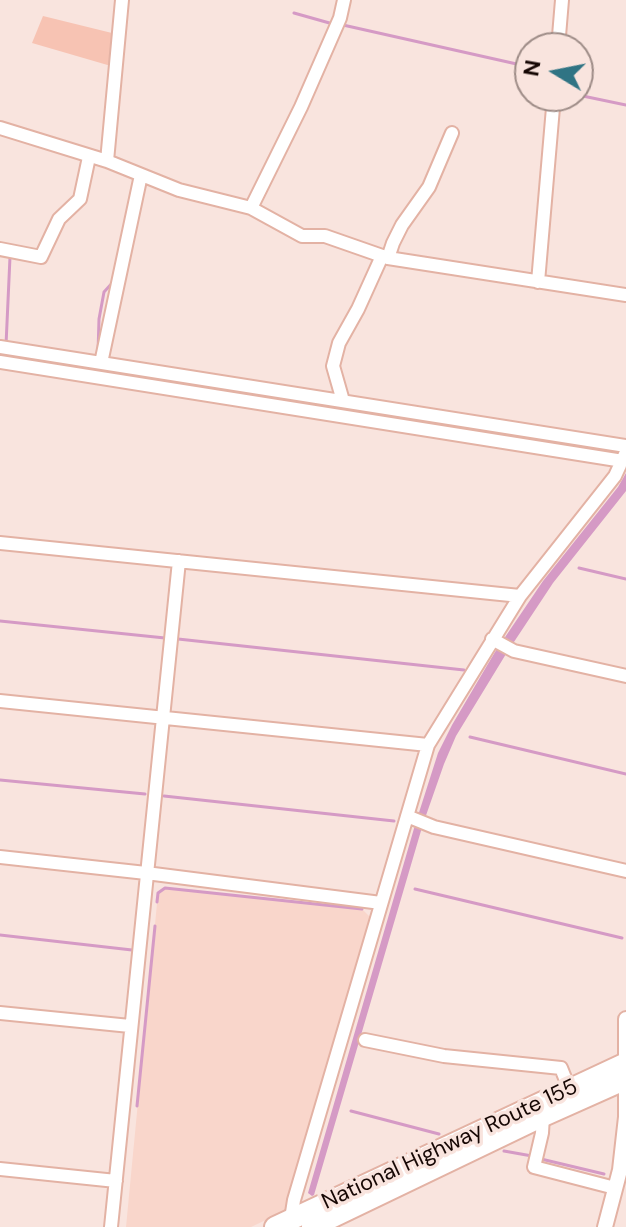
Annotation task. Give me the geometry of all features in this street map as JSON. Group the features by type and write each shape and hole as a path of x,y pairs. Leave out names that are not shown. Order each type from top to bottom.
{"highway":[{"name":"National Highway Route 155","path":"283,1223 569,1088 625,1071"},
{"name":"National Highway Route 155","path":"312,1227 543,1116 625,1071"}],"street":[{"path":"107,161 122,0"},
{"path":"251,208 301,107 340,18 344,0"},
{"path":"559,32 562,0"},
{"path":"538,282 553,112"},
{"path":"0,128 107,161 179,190 251,208 302,236 325,236 385,257 626,295"},
{"path":"343,401 333,366 339,343 402,225 429,187 452,133"},
{"path":"0,249 41,257 59,219 80,199 89,157"},
{"path":"101,363 141,175"},
{"path":"0,347 343,401 624,455"},
{"path":"0,362 624,455"},
{"path":"283,1223 294,1200 428,745 496,642 520,596 615,476 624,455"},
{"path":"0,543 520,596"},
{"path":"111,1227 179,561"},
{"path":"496,642 514,651 626,676"},
{"path":"0,701 428,745"},
{"path":"408,816 434,827 626,871"},
{"path":"0,857 381,903"},
{"path":"0,1013 130,1026"},
{"path":"605,1227 620,1170 626,1116 626,1019"},
{"path":"365,1040 444,1056 561,1068 569,1088"},
{"path":"543,1116 534,1167 615,1188"},
{"path":"0,1169 116,1181"}],"shaded area":[{"path":"43,16 116,34 111,66 32,43"},
{"path":"0,350 618,448 626,459 0,358"},
{"path":"626,473 626,491 553,583 456,736 423,824 312,1196 308,1193 438,753 495,652 543,581"},
{"path":"165,888 362,909 370,917 287,1210 251,1227 126,1227 158,893"}],"waterway":[{"path":"294,13 333,24"},
{"path":"343,25 514,63"},
{"path":"594,98 626,105"},
{"path":"6,345 10,257"},
{"path":"98,353 104,292 114,281"},
{"path":"579,568 626,579"},
{"path":"0,621 165,638"},
{"path":"178,639 464,670"},
{"path":"470,737 626,774"},
{"path":"0,780 145,794"},
{"path":"164,796 394,821"},
{"path":"157,902 158,893 165,888 362,909"},
{"path":"415,889 622,938"},
{"path":"137,1106 155,926"},
{"path":"0,935 132,950"},
{"path":"351,1111 439,1134"},
{"path":"504,1151 532,1156"},
{"path":"541,1159 604,1174"}]}
